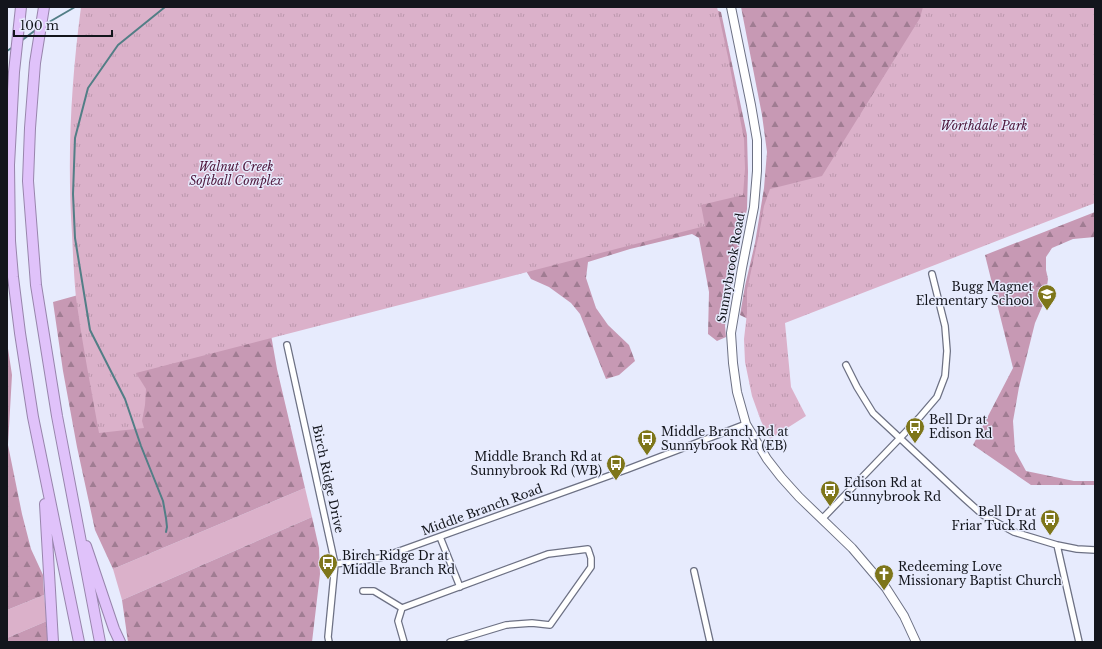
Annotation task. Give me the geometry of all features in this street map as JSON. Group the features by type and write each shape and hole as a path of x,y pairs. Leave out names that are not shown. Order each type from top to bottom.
{"highway":[{"path":"22,7 14,72 9,164 10,241 13,277 33,417 79,642"},
{"path":"44,7 35,63 28,180 36,285 57,416 100,642"},
{"path":"44,470 53,642"},
{"path":"75,511 114,629 120,642"}],"main road":[{"name":"Sunnybrook Road","path":"731,7 757,140 757,171 754,207 731,333 737,392 746,424 767,458 781,477 799,497 852,548 886,588 904,616 916,642"}],"street":[{"path":"822,519 919,418 937,397 945,376 947,351 945,326 932,274"},
{"name":"Birch Ridge Drive","path":"287,345 335,564 328,637 329,642"},
{"path":"846,364 856,387 873,413 984,515 1014,532 1057,545 1078,549 1095,550"},
{"name":"Middle Branch Road","path":"335,564 380,558 746,424"},
{"path":"440,537 460,586"},
{"path":"1057,545 1079,642"},
{"path":"402,608 548,554 588,549 591,558 591,567 550,625 532,623 506,625 450,642"},
{"path":"694,571 710,642"},
{"path":"363,591 374,592 402,608"},
{"path":"402,608 398,621 404,642"}],"green space":[{"name":"Walnut Creek Softball Complex","path":"81,7 717,7 744,139 745,169 743,195 701,205 705,226 136,373 146,389 142,421 144,428 99,433 76,298 71,206 70,149 72,92"},
{"path":"709,7 721,12 747,135 747,209 730,290 725,326 726,337 717,341 708,334 709,292 699,238 692,234 630,249 588,262 586,278 596,308 608,325 629,345 635,361 619,375 606,379 580,314 571,303 549,287 531,279 518,258"},
{"path":"741,7 971,7 754,322 740,315 755,243 764,188 767,152 762,115"},
{"name":"Worthdale Park","path":"923,7 1095,7 1095,203 785,323 791,387 806,416 770,439 761,421 752,396 745,362 744,339 747,313 747,290 764,206 770,189 822,176 920,18"},
{"path":"1095,212 1095,237 1073,239 1052,248 1046,257 1048,279 1045,300 1035,323 1019,387 1013,421 1015,451 1026,471 1074,481 1095,481 1095,485 1031,485 973,445 1013,368 985,255"},
{"path":"125,282 270,329 277,369 305,488 113,569 95,530 77,447 63,371 53,302"},
{"path":"7,342 12,375 8,445 22,514 31,549 43,575 44,595 7,610"},
{"path":"305,488 312,517 122,600 113,569"},
{"path":"312,517 319,548 320,574 312,642 128,642 122,600"},
{"path":"44,595 47,621 7,638 7,610"},
{"path":"47,621 47,642 7,642 7,638"}],"waterway":[{"path":"44,25 75,7"},
{"path":"165,7 118,45 88,88 75,138 73,194 75,238 90,330 125,399 141,446 163,501 167,527 166,532"},
{"path":"21,41 37,29"},
{"path":"7,51 13,47"}],"place":[{"name":"Bugg Magnet Elementary School","path":"1047,311"},
{"name":"Bell Dr at Edison Rd","path":"915,444"},
{"name":"Middle Branch Rd at Sunnybrook Rd (EB)","path":"647,456"},
{"name":"Middle Branch Rd at Sunnybrook Rd (WB)","path":"616,481"},
{"name":"Edison Rd at Sunnybrook Rd","path":"830,507"},
{"name":"Bell Dr at Friar Tuck Rd","path":"1050,536"},
{"name":"Birch Ridge Dr at Middle Branch Rd","path":"328,580"},
{"name":"Redeeming Love Missionary Baptist Church","path":"884,591"}]}
